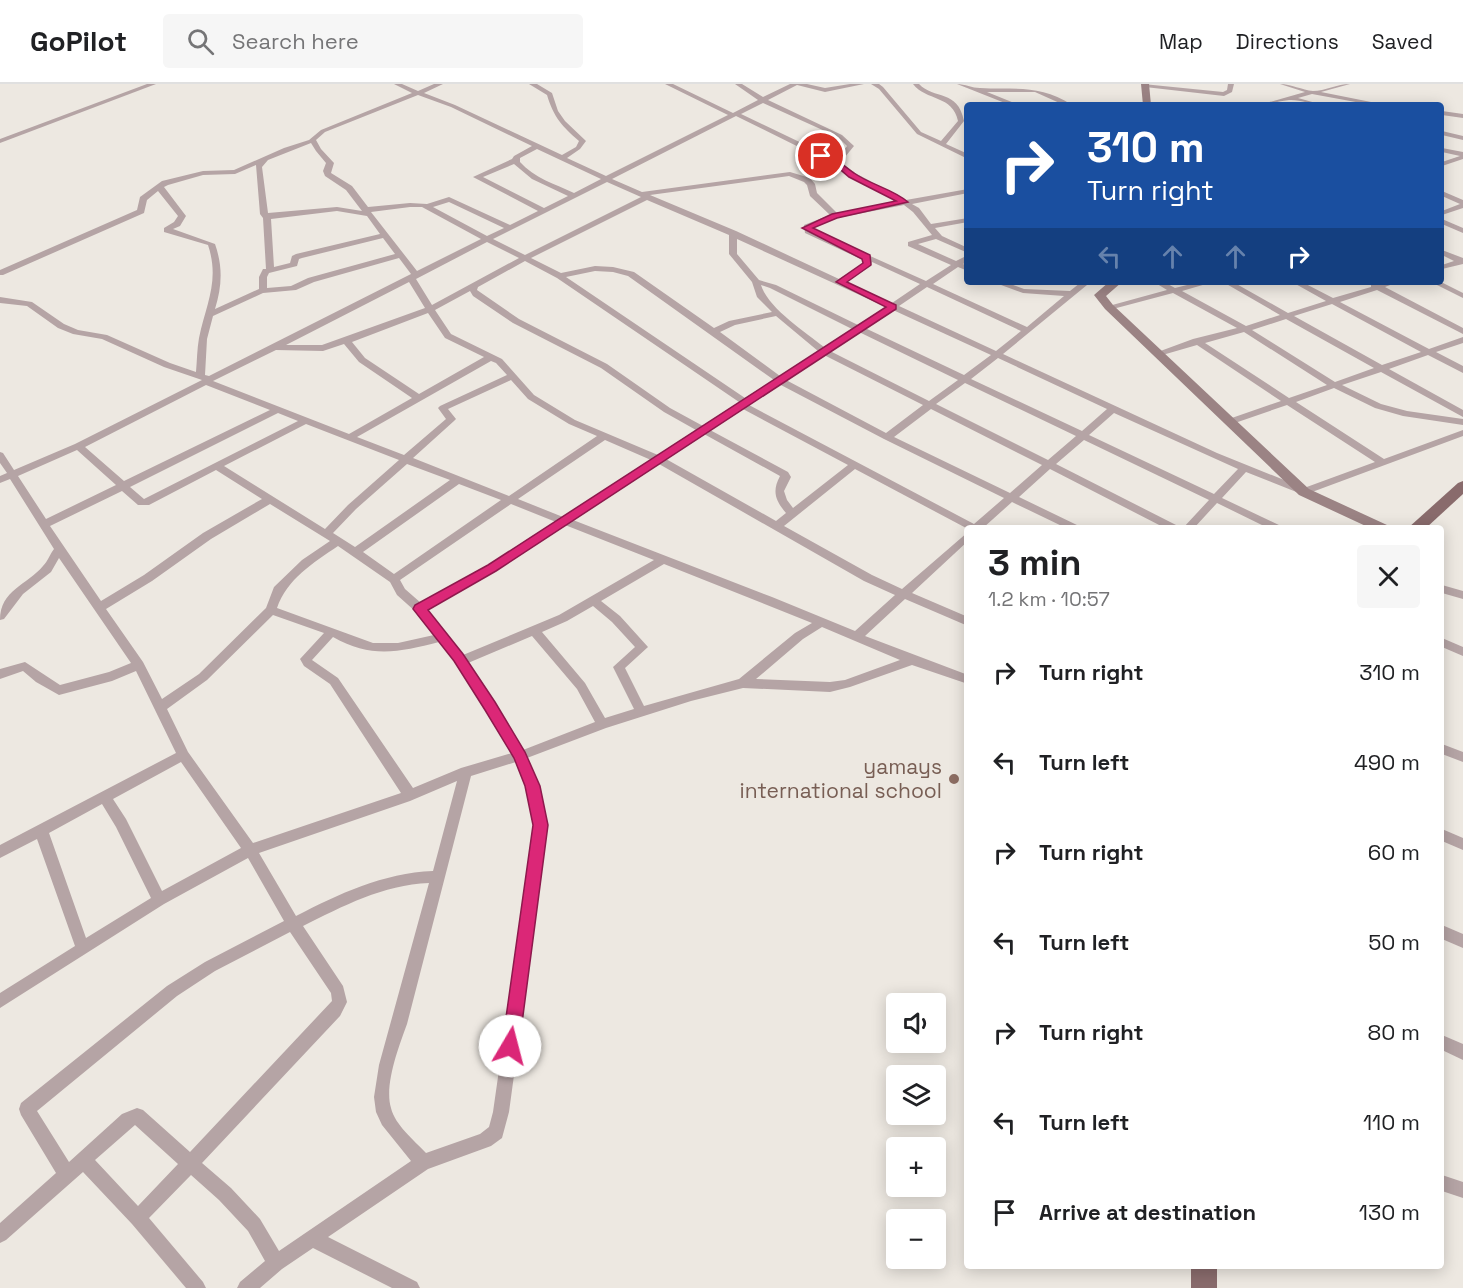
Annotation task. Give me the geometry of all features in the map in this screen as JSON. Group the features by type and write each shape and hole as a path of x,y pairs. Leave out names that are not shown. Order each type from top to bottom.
{"main road":[{"path":"1419,525 1463,486"},
{"path":"1204,1269 1204,1288"}],"street":[{"path":"0,141 153,84"},
{"path":"397,84 453,106 644,196 733,233 1113,409 1376,525"},
{"path":"0,273 141,211 143,199 160,186 203,173 232,173 313,140 323,131 440,84"},
{"path":"532,84 550,94 555,111 562,122 583,141 578,148 562,158"},
{"path":"668,84 838,164 852,175 916,210 937,236 964,249"},
{"path":"738,84 761,100 840,136 850,144 851,146 838,164"},
{"path":"0,480 78,446 761,100 797,84 825,90 861,84"},
{"path":"874,84 882,88 914,128 941,145 964,155"},
{"path":"916,84 956,105 961,113 961,121 956,129 941,145"},
{"path":"960,84 1008,102"},
{"path":"1148,102 1145,84 1224,94 1230,91 1231,84"},
{"path":"1283,84 1314,93 1366,102"},
{"path":"1276,102 1347,84"},
{"path":"977,90 1022,87 1036,90 1062,102"},
{"path":"1290,99 1305,102"},
{"path":"1444,113 1463,116"},
{"path":"956,129 964,132"},
{"path":"1444,134 1463,138"},
{"path":"313,140 318,150 330,163 328,174 349,188 399,255 442,330 448,336 506,367 531,397 572,422 658,459 776,527 901,594 964,620"},
{"path":"537,146 516,157 516,160 477,177 544,211"},
{"path":"1444,150 1463,156"},
{"path":"1445,163 1463,156"},
{"path":"266,158 258,167 264,214 267,217 270,269"},
{"path":"516,160 521,169 573,195"},
{"path":"1445,163 1463,167"},
{"path":"274,347 323,348 431,309 644,196 790,174 811,183 813,194 835,216"},
{"path":"160,186 162,193 182,216 177,224 167,230 212,245 219,276 202,341 205,380"},
{"path":"964,192 835,216 806,228 1028,330"},
{"path":"1444,194 1463,205"},
{"path":"427,207 449,199 511,228"},
{"path":"267,217 338,209 366,212 410,205 427,207 560,276 745,404 854,465 969,525"},
{"path":"1444,212 1463,205"},
{"path":"931,226 964,221"},
{"path":"1444,223 1463,231"},
{"path":"733,233 733,254 756,282 760,295 780,316 825,352 1168,525"},
{"path":"263,291 264,273 270,269 294,264 295,258 299,256 384,235"},
{"path":"937,236 911,244 964,267"},
{"path":"1444,253 1462,261"},
{"path":"209,315 229,304 263,291 293,288 311,280 399,255"},
{"path":"840,282 868,264 867,257"},
{"path":"420,609 492,568 964,259"},
{"path":"1444,266 1462,261"},
{"path":"560,276 587,268 624,271 672,300 712,332 773,373 780,381 887,437 1068,525"},
{"path":"756,282 771,284 796,299 1271,525"},
{"path":"475,285 473,290 476,294 511,318 604,366 667,410 784,474 786,477 778,487 778,494 782,503 792,513"},
{"path":"1006,285 1023,291 1071,294"},
{"path":"887,437 998,354 1080,285"},
{"path":"1083,285 1100,295 1108,307 1304,492"},
{"path":"1100,295 1112,285"},
{"path":"1163,285 1245,329 1334,385 1378,406 1406,414 1463,422"},
{"path":"1108,307 1199,285"},
{"path":"1232,285 1463,414"},
{"path":"1302,285 1463,370"},
{"path":"1373,285 1463,331"},
{"path":"1159,353 1288,316 1384,285"},
{"path":"1441,285 1463,296"},
{"path":"0,300 29,304 61,326 76,332 104,337 167,365 403,460 664,559 912,660 964,679"},
{"path":"712,332 732,323 779,313"},
{"path":"1229,422 1463,340"},
{"path":"346,341 362,360 418,398"},
{"path":"1196,341 1383,463"},
{"path":"349,438 491,357"},
{"path":"160,707 203,677 271,610 278,590 331,539 352,507 451,419 443,408 512,376"},
{"path":"978,525 1113,409"},
{"path":"45,524 278,410"},
{"path":"78,446 142,503 149,503 305,421"},
{"path":"1304,492 1463,433"},
{"path":"393,579 510,501 530,484 606,435"},
{"path":"0,455 59,549 139,665 183,755 250,850 293,924 338,991 340,1002 335,1011 138,1218"},
{"path":"776,527 854,465"},
{"path":"218,467 355,552 393,579 401,592 420,609 460,661 520,756 533,786 541,825 501,1112 496,1132 485,1140 423,1162 311,1238 246,1288"},
{"path":"1191,525 1244,468"},
{"path":"355,552 456,481"},
{"path":"99,608 134,588 207,536 268,500"},
{"path":"857,636 964,539"},
{"path":"0,616 19,591 47,569 59,549"},
{"path":"460,661 563,618 664,559"},
{"path":"1444,590 1463,595"},
{"path":"594,601 642,647 619,668 641,712"},
{"path":"271,610 332,631 347,640 374,650 441,637"},
{"path":"743,683 799,636 822,622"},
{"path":"533,629 581,686 602,724"},
{"path":"332,631 306,659 308,663 334,681 410,795"},
{"path":"1444,643 1463,652"},
{"path":"0,1001 159,900 250,850 410,795 466,772 520,756 602,724 691,696 743,683 830,687 846,684 912,660"},
{"path":"0,674 25,666 40,679 59,690 103,679 139,665"},
{"path":"1444,750 1463,757"},
{"path":"0,852 183,755"},
{"path":"423,1162 392,1125 382,1107 388,1055 399,1024 466,772"},
{"path":"104,796 121,823 159,900"},
{"path":"41,830 83,950"},
{"path":"1444,836 1463,844"},
{"path":"66,1173 27,1111 144,1013 196,974 324,908 387,883 421,876 438,877"},
{"path":"1444,933 1463,941"},
{"path":"1444,1044 1463,1052"},
{"path":"0,1234 66,1173 128,1120 137,1116 254,1225 276,1263"},
{"path":"83,1160 138,1218 197,1288"},
{"path":"1444,1184 1463,1190"},
{"path":"311,1238 411,1288"}],"place":[{"name":"yamays international school","path":"954,779"}],"route":[{"path":"510,1046 541,825 533,786 520,756 490,706 458,657 420,609 492,568 893,307 840,282 868,264 867,257 808,231 806,228 835,216 904,202 864,182 838,164 821,156"}]}
